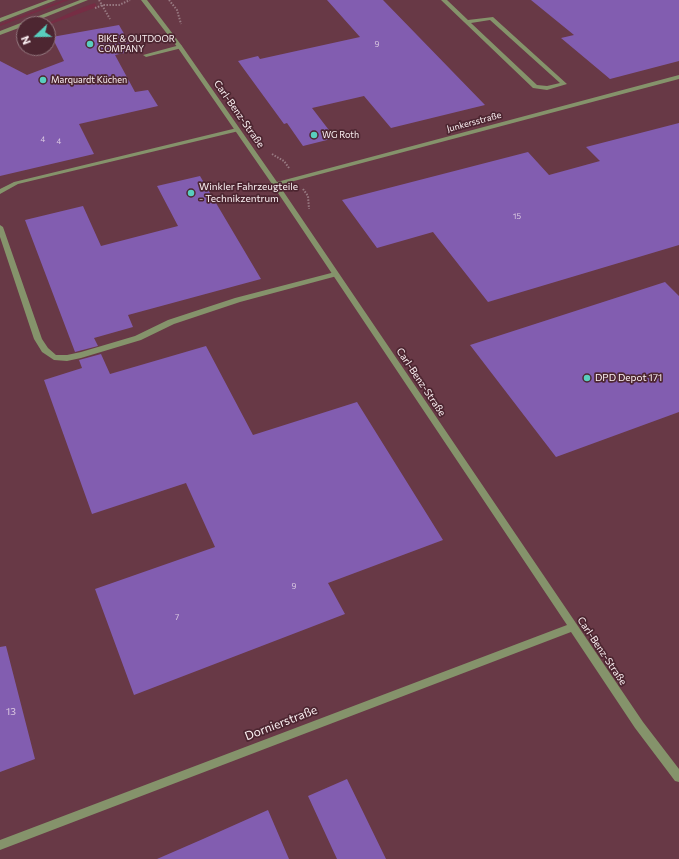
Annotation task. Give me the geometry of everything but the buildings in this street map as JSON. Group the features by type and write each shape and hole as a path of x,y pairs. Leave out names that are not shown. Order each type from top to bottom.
{"street":[{"path":"0,20 53,0"},
{"path":"0,33 85,0"},
{"name":"Carl-Benz-Straße","path":"144,0 180,48 275,184 573,627 640,725 679,777"},
{"path":"444,0 467,22 535,87 546,88 564,84 491,18 467,22"},
{"path":"146,55 180,48"},
{"name":"Junkersstraße","path":"275,184 679,77"},
{"path":"0,192 16,183 237,130"},
{"path":"0,227 38,338 45,350 54,357 67,358 81,355 138,338 171,322 238,300 335,274"},
{"name":"Dornierstraße","path":"0,846 573,627"}],"path":[{"path":"98,0 110,19"}],"shaded area":[{"path":"0,0 679,0 679,859 0,859"},
{"path":"63,0 69,0 27,16 21,16"},
{"path":"95,3 97,7 56,22 56,19"},
{"path":"16,18 16,20 0,26 0,24"}],"place":[{"name":"BIKE & OUTDOOR COMPANY","path":"90,44"},
{"name":"Marquardt Küchen","path":"43,80"},
{"name":"WG Roth","path":"314,135"},
{"name":"Winkler Fahrzeugteile - Technikzentrum","path":"191,193"},
{"name":"DPD Depot 171","path":"587,378"}]}
